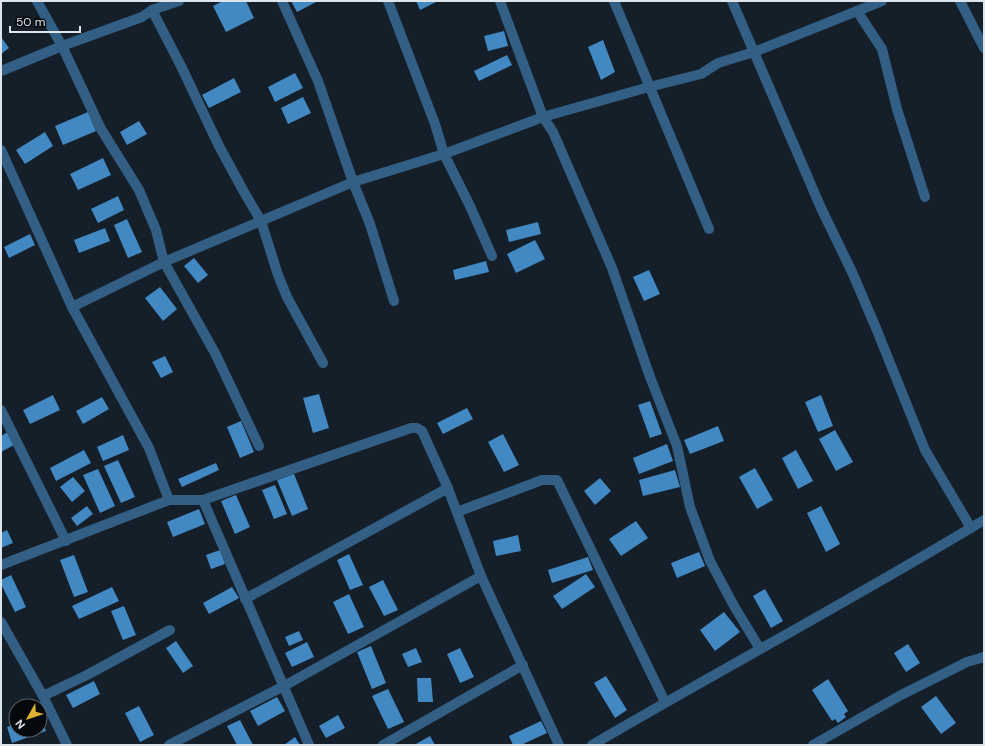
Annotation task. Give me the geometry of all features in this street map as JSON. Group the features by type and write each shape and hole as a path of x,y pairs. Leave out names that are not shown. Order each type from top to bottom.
{"street":[{"path":"37,1 62,46 101,129 139,190 156,230 164,262 215,353 260,446"},
{"path":"1,71 62,46 142,17 152,10 177,1"},
{"path":"282,1 318,81 353,182 370,224 394,301"},
{"path":"388,1 435,124 444,154 470,206 492,256"},
{"path":"500,1 544,117 553,132 612,268 650,377 677,446 690,507 710,561 734,606 760,649"},
{"path":"614,1 708,229"},
{"path":"732,1 821,208 852,272 925,450 971,528"},
{"path":"72,307 164,262 353,182 444,154 544,117 701,74 718,63 754,52 882,1"},
{"path":"960,1 984,48"},
{"path":"152,10 182,66 219,146 261,221 278,275 287,297 323,363"},
{"path":"858,11 882,49 897,109 925,197"},
{"path":"1,150 72,307 149,448 169,500"},
{"path":"1,410 66,541"},
{"path":"1,565 169,500 204,500 412,428 416,428 422,431 448,488 481,576 559,745"},
{"path":"457,512 542,480 557,480 665,702"},
{"path":"245,599 448,488"},
{"path":"204,500 245,599 309,745"},
{"path":"592,745 665,702 839,605 984,520"},
{"path":"169,745 284,686 481,576"},
{"path":"1,622 43,696 67,745"},
{"path":"43,696 170,630"},
{"path":"813,745 901,695 967,662 984,657"},
{"path":"383,745 523,665"}],"building":[{"path":"223,1 246,1 254,18 226,32 213,6"},
{"path":"291,1 318,1 297,12"},
{"path":"416,1 438,1 420,10"},
{"path":"504,31 508,46 488,51 484,36"},
{"path":"1,37 9,48 1,54"},
{"path":"603,40 615,72 601,80 588,47"},
{"path":"507,55 512,65 479,81 474,71"},
{"path":"295,73 303,88 275,102 268,87"},
{"path":"234,78 241,92 209,108 202,95"},
{"path":"303,97 311,113 288,124 281,108"},
{"path":"88,112 96,131 63,145 55,126"},
{"path":"139,121 147,134 127,145 120,132"},
{"path":"45,132 53,146 25,164 16,150"},
{"path":"103,158 111,175 78,190 70,174"},
{"path":"118,196 124,210 98,223 91,209"},
{"path":"127,219 142,252 128,258 114,225"},
{"path":"538,222 541,234 509,242 506,230"},
{"path":"105,228 110,241 79,253 74,240"},
{"path":"30,234 35,245 9,258 4,247"},
{"path":"535,240 545,259 516,273 507,254"},
{"path":"194,258 208,275 198,283 184,266"},
{"path":"486,261 489,272 455,280 453,270"},
{"path":"649,270 660,294 644,301 633,277"},
{"path":"160,287 177,309 163,321 145,298"},
{"path":"165,356 173,372 161,378 152,362"},
{"path":"319,394 329,428 313,433 303,398"},
{"path":"53,395 60,410 30,424 23,410"},
{"path":"821,395 833,426 818,432 805,402"},
{"path":"102,397 109,409 83,424 76,411"},
{"path":"650,401 662,434 650,438 638,405"},
{"path":"467,408 473,419 443,434 437,423"},
{"path":"241,421 254,452 240,458 227,427"},
{"path":"718,426 724,441 690,454 684,440"},
{"path":"835,430 853,462 836,471 819,439"},
{"path":"8,432 14,445 1,452 1,436"},
{"path":"503,434 519,465 504,472 488,442"},
{"path":"123,435 129,450 103,461 97,447"},
{"path":"667,444 673,461 639,474 633,458"},
{"path":"84,450 91,463 56,481 50,468"},
{"path":"796,450 813,481 798,489 782,458"},
{"path":"118,460 135,497 121,503 104,466"},
{"path":"216,463 219,470 182,487 178,479"},
{"path":"755,468 773,500 757,509 739,477"},
{"path":"98,469 115,506 100,513 83,475"},
{"path":"675,470 680,487 643,496 639,480"},
{"path":"294,474 308,509 292,516 277,480"},
{"path":"73,477 85,491 72,502 60,487"},
{"path":"600,478 611,491 595,505 584,491"},
{"path":"275,485 287,514 274,519 262,490"},
{"path":"236,495 250,527 235,534 221,501"},
{"path":"87,506 93,514 77,526 71,518"},
{"path":"821,506 840,544 826,552 807,513"},
{"path":"199,509 205,524 173,537 167,522"},
{"path":"636,521 648,538 621,556 609,539"},
{"path":"7,530 13,543 1,548 1,533"},
{"path":"518,535 521,551 496,556 493,541"},
{"path":"220,550 225,564 211,569 206,555"},
{"path":"699,552 705,566 677,578 671,563"},
{"path":"349,554 363,585 350,590 337,560"},
{"path":"74,555 88,592 74,597 60,560"},
{"path":"588,557 593,570 552,583 548,570"},
{"path":"586,574 595,587 562,609 553,596"},
{"path":"11,575 26,607 15,612 1,584 1,580"},
{"path":"383,580 398,610 384,616 369,587"},
{"path":"112,587 119,601 79,619 72,606"},
{"path":"232,587 239,598 209,614 203,603"},
{"path":"765,589 783,621 771,628 753,596"},
{"path":"349,594 364,627 348,634 333,602"},
{"path":"124,606 136,635 123,640 111,611"},
{"path":"724,612 740,632 715,651 700,630"},
{"path":"299,631 303,640 289,646 285,637"},
{"path":"176,641 193,666 183,673 166,648"},
{"path":"307,642 314,657 292,667 285,653"},
{"path":"908,644 920,663 906,672 894,653"},
{"path":"371,646 386,683 372,689 357,652"},
{"path":"416,648 422,662 408,667 402,654"},
{"path":"460,648 474,677 460,683 447,654"},
{"path":"606,676 627,710 615,718 594,683"},
{"path":"417,678 431,678 433,702 418,702"},
{"path":"828,679 848,711 844,714 846,717 838,723 835,719 832,721 812,690"},
{"path":"94,681 100,694 73,708 66,695"},
{"path":"388,689 404,722 388,729 372,696"},
{"path":"936,696 956,723 941,734 921,707"},
{"path":"277,697 285,711 258,726 250,711"},
{"path":"139,706 154,735 140,742 125,713"},
{"path":"338,715 345,728 326,738 319,726"},
{"path":"240,720 253,745 237,745 227,726"},
{"path":"541,721 547,733 521,745 513,745 509,736"},
{"path":"430,736 435,745 416,744"},
{"path":"295,737 300,745 284,745"},
{"path":"10,738 26,738 12,743"}]}
